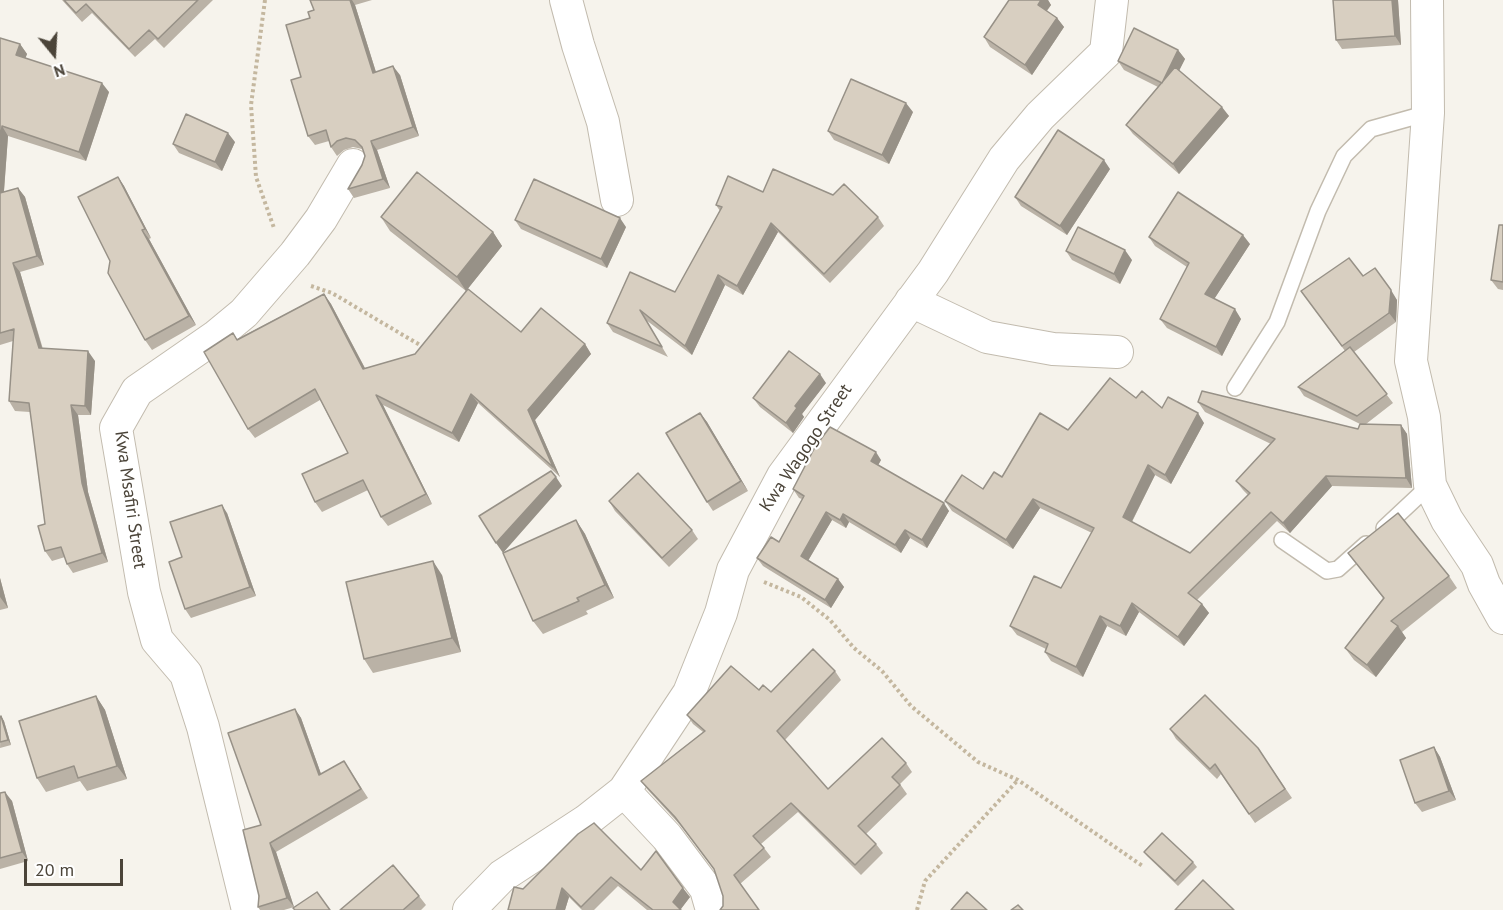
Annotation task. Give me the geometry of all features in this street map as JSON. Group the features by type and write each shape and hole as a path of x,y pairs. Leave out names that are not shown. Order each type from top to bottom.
{"street":[{"path":"566,0 603,122 617,200"},
{"name":"Kwa Wagogo Street","path":"469,910 502,876 586,821 624,790 689,693 721,613 732,570 783,476 933,272 1004,159 1040,116 1106,52 1112,0"},
{"path":"1427,0 1428,114 1411,361 1424,417 1430,485 1447,519 1477,565 1484,584 1503,618"},
{"name":"Kwa Msafiri Street","path":"248,910 203,728 186,674 157,640 149,611 116,428 137,391 215,337 244,313 321,219 353,165"},
{"path":"911,300 987,338 1053,349 1117,352"},
{"path":"624,790 667,837 706,889 712,910"}],"lane":[{"path":"1235,388 1276,322 1318,211 1344,156 1371,129 1428,114"},
{"path":"1282,540 1320,569 1327,571 1338,569 1430,485"}],"path":[{"path":"265,0 251,105 256,177 281,268 332,293 431,351"},
{"path":"732,570 801,597 830,620 855,648 882,671 911,706 978,762 1018,780 1144,867"},
{"path":"917,910 925,881 1018,780"}],"building":[{"path":"64,0 198,0 158,39 149,30 129,49 86,4 76,13"},
{"path":"310,0 350,0 373,73 393,66 413,127 371,141 383,179 348,189 365,156 362,147 355,140 346,138 337,141 331,147 326,130 308,136 291,80 301,77 286,25 310,18 308,12 314,10"},
{"path":"1009,0 1041,0 1038,5 1057,18 1025,65 984,37"},
{"path":"1333,0 1392,0 1395,36 1336,40"},
{"path":"1134,28 1178,50 1162,83 1118,61"},
{"path":"0,38 20,44 16,55 102,83 79,152 2,126 0,145"},
{"path":"1175,67 1222,107 1173,164 1126,125"},
{"path":"851,79 906,103 882,155 828,131"},
{"path":"186,114 228,133 215,162 173,144"},
{"path":"1058,130 1104,160 1060,226 1015,197"},
{"path":"773,169 833,195 844,184 878,217 824,274 771,223 737,286 718,275 685,346 640,310 662,347 607,323 630,272 675,292 722,207 716,205 728,176 763,192"},
{"path":"417,172 493,232 457,277 381,217"},
{"path":"118,177 145,229 142,230 189,316 145,340 108,273 110,261 78,197"},
{"path":"534,179 620,218 601,259 515,220"},
{"path":"18,188 37,256 13,263 39,348 88,351 85,406 71,405 82,483 102,553 67,564 61,547 45,551 38,526 45,524 29,403 9,401 14,329 0,333 0,193"},
{"path":"1178,192 1243,235 1205,294 1235,309 1216,347 1160,319 1189,263 1149,237"},
{"path":"1499,225 1503,225 1503,282 1491,280"},
{"path":"1078,227 1125,250 1114,274 1066,251"},
{"path":"1349,258 1363,276 1375,268 1391,290 1389,313 1342,346 1301,291"},
{"path":"468,289 521,332 541,308 585,344 528,410 553,467 471,394 452,433 376,395 426,494 381,517 363,480 315,502 302,474 348,453 315,389 248,429 204,352 233,333 237,340 324,294 363,369 415,354"},
{"path":"1350,347 1387,394 1357,416 1298,387"},
{"path":"789,351 820,374 795,406 797,408 786,423 753,398"},
{"path":"1110,378 1136,398 1142,391 1162,408 1168,397 1198,413 1165,475 1148,465 1123,517 1190,553 1250,493 1236,481 1275,439 1198,402 1202,391 1358,429 1360,424 1401,425 1406,478 1326,476 1283,523 1271,512 1188,593 1202,604 1178,637 1132,603 1120,626 1100,616 1076,667 1045,652 1048,644 1010,626 1034,576 1061,588 1094,528 1033,499 1006,540 945,501 962,475 983,489 994,472 1002,477 1040,413 1068,430"},
{"path":"700,413 741,481 707,502 666,433"},
{"path":"830,427 876,452 871,461 944,503 922,540 905,530 895,545 843,514 840,520 826,512 801,556 838,579 825,600 757,558 771,537 779,542 804,496 793,489 815,447"},
{"path":"551,471 556,477 496,543 479,516"},
{"path":"638,473 692,530 662,558 609,501"},
{"path":"222,505 250,587 185,609 169,562 182,557 170,522"},
{"path":"1398,513 1449,576 1391,621 1398,626 1367,665 1345,648 1384,598 1348,553"},
{"path":"576,520 605,585 577,598 579,601 533,621 503,553"},
{"path":"433,561 452,638 364,659 346,582"},
{"path":"813,649 835,671 777,731 828,789 882,738 906,763 892,777 900,785 858,826 876,844 855,865 791,803 753,836 764,848 734,875 759,910 720,910 723,906 723,896 714,869 675,817 641,781 705,731 687,715 731,666 759,690 763,685 771,692"},
{"path":"1205,695 1258,748 1285,789 1249,814 1215,764 1210,769 1170,729"},
{"path":"96,696 117,766 78,778 74,766 37,778 19,721"},
{"path":"295,709 319,775 344,761 361,789 270,843 287,898 258,907 259,896 243,830 261,825 228,733"},
{"path":"0,717 8,740 0,742"},
{"path":"1434,747 1449,791 1415,803 1400,760"},
{"path":"5,792 22,852 0,858 0,793"},
{"path":"594,823 641,870 656,851 683,888 673,902 681,910 653,910 611,877 581,907 562,888 556,910 508,910 514,887 523,889 578,834"},
{"path":"1162,833 1193,862 1175,881 1144,852"},
{"path":"393,865 419,896 403,910 340,910"},
{"path":"1203,880 1234,910 1175,910"},
{"path":"317,892 330,910 295,910 293,908"},
{"path":"967,892 987,910 951,910"},
{"path":"1018,905 1023,910 1011,910"}]}
